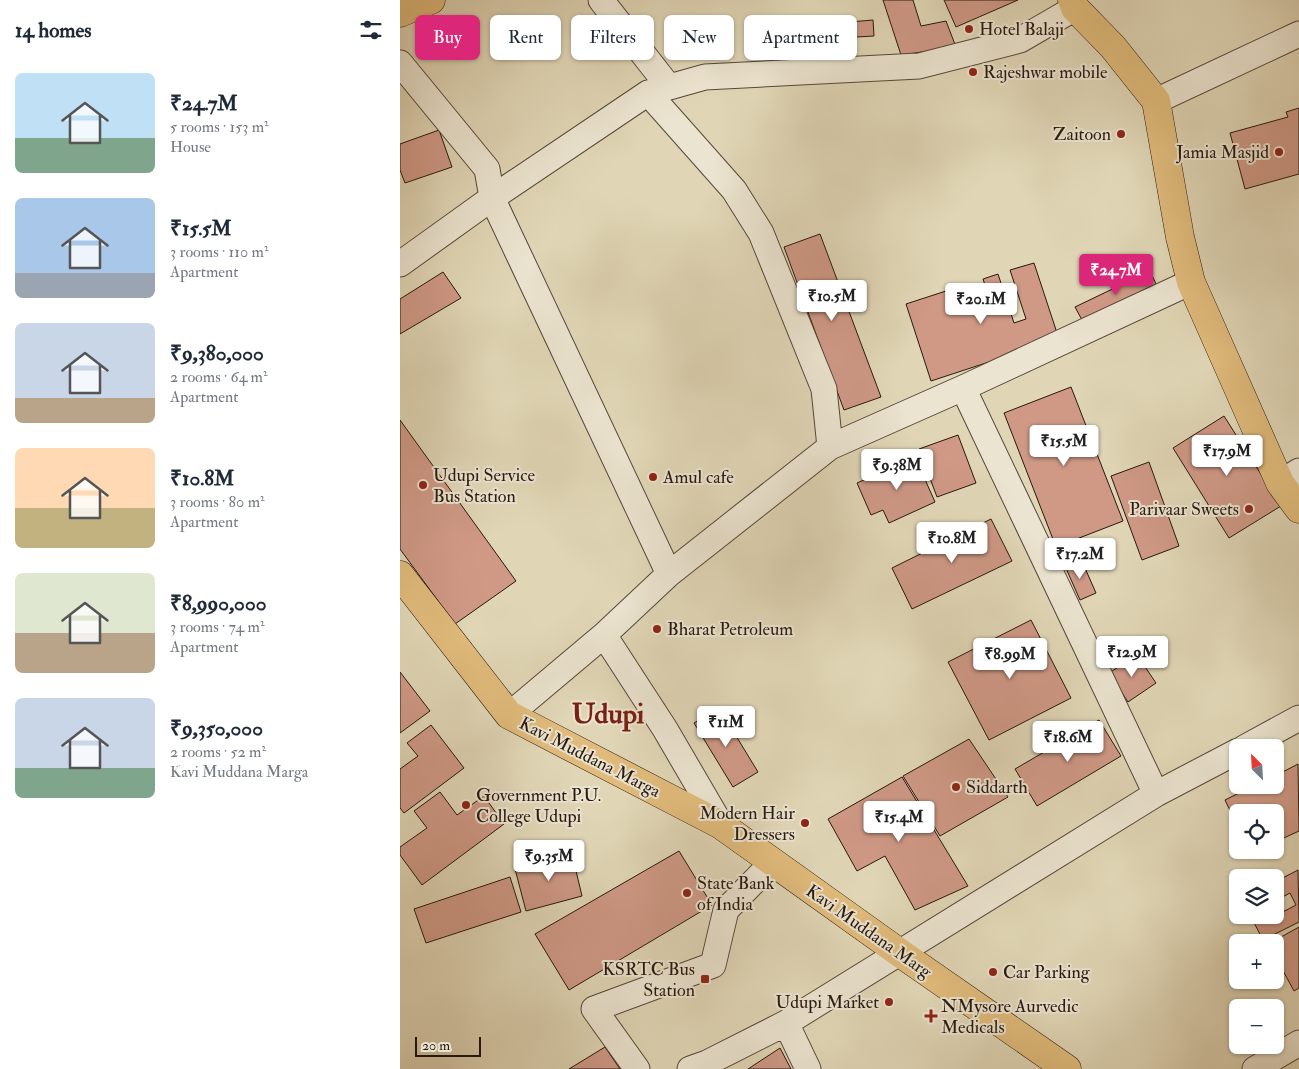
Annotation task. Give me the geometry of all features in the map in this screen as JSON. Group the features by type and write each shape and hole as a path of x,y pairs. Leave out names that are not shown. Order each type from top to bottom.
{"main road":[{"path":"400,13 431,0"},
{"path":"1073,4 1114,47 1156,101 1180,237 1191,282 1289,477 1299,509"},
{"name":"Kavi Muddana Marga","path":"400,575 509,715 721,825"},
{"name":"Kavi Muddana Marg","path":"721,825 900,953 1068,1069"}],"street":[{"path":"601,0 658,90 734,190 762,233 824,389 830,447"},
{"path":"400,264 492,198 658,90 705,77 919,66 1020,40 1073,4"},
{"path":"1156,101 1299,34"},
{"path":"400,63 487,169 492,198 669,574"},
{"path":"509,715 604,635 669,574 830,447 963,388 1191,282"},
{"path":"963,388 1156,794"},
{"path":"604,635 665,729 721,825"},
{"path":"1260,739 1299,718"},
{"path":"690,1069 707,1063 786,1023 1156,794 1229,756"},
{"path":"637,1069 594,1009 713,965 726,910 773,862"},
{"path":"786,1023 808,1069"},
{"path":"1255,1069 1299,1043"}],"building":[{"path":"883,0 913,0 921,26 946,21 956,47 901,55"},
{"path":"944,0 1018,0 956,27"},
{"path":"873,20 874,36 857,37 857,21"},
{"path":"1299,108 1299,174 1245,189 1230,133 1288,117 1286,112"},
{"path":"439,130 452,167 405,183 400,170 400,144"},
{"path":"820,234 881,397 844,410 784,247"},
{"path":"1034,263 1059,339 931,381 906,304 946,291 950,303 987,291 983,279 998,274 1014,323 1026,319 1010,270"},
{"path":"1150,271 1156,284 1082,320 1075,307"},
{"path":"443,272 461,298 400,334 400,299"},
{"path":"1071,387 1123,521 1056,547 1004,413"},
{"path":"1224,416 1281,506 1229,538 1173,448"},
{"name":"Udupi Service Bus Station","path":"400,420 516,581 455,624 400,549"},
{"path":"958,435 976,483 937,497 919,449"},
{"path":"915,457 935,502 889,523 883,510 871,515 857,483"},
{"path":"1149,462 1179,546 1142,560 1111,476"},
{"path":"991,519 1012,561 912,609 892,568"},
{"path":"1081,559 1096,593 1080,600 1065,566"},
{"path":"1031,620 1071,698 989,740 948,662"},
{"path":"1137,655 1156,683 1128,702 1109,673"},
{"path":"400,672 430,711 400,733"},
{"path":"719,708 758,772 733,787 694,723"},
{"path":"1099,720 1121,756 1037,806 1015,769"},
{"path":"431,725 464,768 404,813 400,808 400,769 418,756 407,743"},
{"name":"Siddarth","path":"969,739 1008,797 940,836 903,776"},
{"path":"1298,764 1299,831 1284,838 1284,804 1229,804 1229,808 1225,800 1237,794 1284,794 1284,771"},
{"path":"902,777 968,886 915,910 885,856 857,871 828,819"},
{"path":"440,792 457,815 484,796 504,824 422,885 400,855 400,847 427,828 414,811"},
{"path":"679,851 712,905 569,990 535,934"},
{"path":"572,854 582,896 526,911 515,869"},
{"path":"1298,870 1299,922 1275,934 1260,934 1255,924 1284,924 1284,911 1296,905 1290,893 1284,896 1284,877"},
{"path":"510,877 521,912 426,943 414,909"},
{"path":"1299,927 1299,988 1294,991 1284,973 1284,935"},
{"path":"605,1047 620,1069 569,1069"},
{"path":"780,1048 791,1069 748,1069"}],"place":[{"name":"Hotel Balaji","path":"969,29"},
{"name":"Rajeshwar mobile","path":"973,72"},
{"name":"Zaitoon","path":"1121,134"},
{"name":"Jamia Masjid","path":"1279,152"},
{"name":"Amul cafe","path":"653,477"},
{"name":"Udupi Service Bus Station","path":"423,485"},
{"name":"Parivaar Sweets","path":"1249,509"},
{"name":"Bharat Petroleum","path":"657,629"},
{"name":"Siddarth","path":"956,787"},
{"name":"Government P.U. College Udupi","path":"466,805"},
{"name":"Modern Hair Dressers","path":"805,823"},
{"name":"State Bank of India","path":"687,893"},
{"name":"Car Parking","path":"993,972"},
{"name":"KSRTC Bus Station","path":"705,979"},
{"name":"Udupi Market","path":"889,1002"},
{"name":"NMysore Aurvedic Medicals","path":"931,1016"}],"district":[{"name":"Udupi","path":"608,713"}]}
